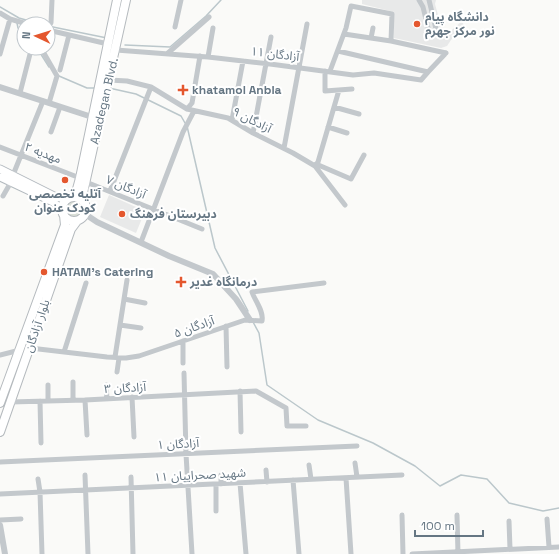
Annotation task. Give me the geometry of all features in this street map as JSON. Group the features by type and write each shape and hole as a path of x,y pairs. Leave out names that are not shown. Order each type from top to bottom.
{"main road":[{"path":"63,213 63,203 77,189 83,180 92,117 117,0"},
{"name":"Azadegan Blvd.","path":"84,202 83,180 109,80 126,0"},
{"path":"0,169 12,179 53,202 58,206 68,220 77,221 83,218 85,214 86,207 80,198 56,198 12,179 0,177"},
{"name":"بلوار آزادگان","path":"0,432 10,402 13,380 20,350 65,225 63,213"},
{"name":"بلوار آزادگان","path":"0,403 30,348 71,228 77,221"}],"street":[{"path":"51,16 52,0"},
{"path":"175,27 181,0"},
{"path":"419,0 423,7 429,32 434,34 436,29 429,0"},
{"path":"352,89 324,91 328,71 344,34 351,6 392,14 391,41"},
{"path":"0,13 16,21"},
{"path":"168,53 210,17"},
{"path":"0,54 10,19"},
{"path":"284,148 307,24"},
{"path":"208,57 213,28"},
{"path":"371,38 373,28"},
{"path":"56,32 108,44"},
{"path":"338,50 428,72 446,53 391,41 344,34"},
{"path":"60,70 69,35"},
{"path":"253,133 271,37"},
{"name":"آزادگان ۱۱","path":"116,50 168,53 267,63 353,75 374,73 421,80 428,72"},
{"path":"20,93 29,56"},
{"path":"3,196 12,179 21,155 57,76 46,56"},
{"path":"187,109 192,103 200,56"},
{"path":"232,120 243,61"},
{"name":"آزادگان ۹","path":"109,80 128,81 151,87 187,109 228,118 253,133 316,165 351,179 364,155"},
{"path":"0,87 92,117"},
{"path":"110,191 151,87"},
{"path":"339,90 316,165 345,205"},
{"path":"51,132 60,107"},
{"path":"334,107 358,114"},
{"path":"141,242 183,132 194,111"},
{"path":"328,127 346,134"},
{"name":"مهدیه ۲","path":"0,146 83,180"},
{"name":"آزادگان ۷","path":"83,180 202,229"},
{"path":"85,214 96,222 168,256 213,274 236,299 250,320"},
{"path":"117,372 120,325 127,280"},
{"path":"64,352 86,283"},
{"name":"آزادگان ۵","path":"30,348 117,358 139,356 246,320 262,321 263,317 252,292 324,283"},
{"path":"124,299 144,303"},
{"path":"120,325 141,328"},
{"path":"226,326 227,367"},
{"path":"183,341 183,363"},
{"path":"0,355 20,350"},
{"path":"184,373 186,454 192,554"},
{"path":"73,382 73,400"},
{"path":"140,384 140,396"},
{"path":"48,385 48,401"},
{"path":"106,385 107,398"},
{"name":"آزادگان ۳","path":"10,402 86,400 256,390 286,408 287,426 306,426"},
{"path":"240,391 241,432"},
{"path":"132,397 134,437"},
{"path":"86,400 87,435"},
{"path":"40,401 42,443"},
{"name":"آزادگان ۱","path":"0,462 357,446"},
{"path":"355,463 357,477"},
{"path":"309,465 311,480"},
{"path":"266,470 267,482"},
{"path":"85,475 88,554"},
{"path":"216,512 218,484 221,475"},
{"name":"شهید صحراییان ۱۱","path":"0,494 402,475"},
{"path":"131,477 133,554"},
{"path":"346,478 351,554"},
{"path":"38,479 40,492 42,554"},
{"path":"293,480 299,554"},
{"path":"240,483 246,554"},
{"path":"402,515 403,554"},
{"path":"457,515 458,553"},
{"path":"0,520 21,519"},
{"path":"547,519 548,547"},
{"path":"509,521 510,549"},
{"path":"0,525 5,554"},
{"path":"412,554 559,547"}],"shaded area":[{"name":"دانشگاه پیام نور مرکز جهرم","path":"362,0 436,0 435,4 444,37 462,21 464,26 455,34 447,46 441,48 394,38 394,12 362,4"},
{"name":"دبیرستان فرهنگ","path":"109,195 145,211 136,233 100,217"},
{"path":"74,200 80,203 83,209 80,215 74,218 68,215 65,209 68,203"}],"waterway":[{"path":"125,45 170,47 206,16 221,0"},
{"path":"0,7 16,16"},
{"path":"56,28 107,38"},
{"path":"42,56 49,67"},
{"path":"59,76 87,88 95,88"},
{"path":"109,88 136,94 181,116 185,123"},
{"path":"187,126 215,248 248,311"},
{"path":"253,322 259,333 267,385 318,420 373,443 415,466 440,486 461,475 487,479 509,503 543,511 559,508"}],"place":[{"name":"دانشگاه پیام نور مرکز جهرم","path":"417,24"},
{"name":"khatamol Anbia","path":"183,90"},
{"name":"آتلیه تخصصی کودک عنوان","path":"65,180"},
{"name":"دبیرستان فرهنگ","path":"122,214"},
{"name":"HATAM's Catering","path":"44,272"},
{"name":"درمانگاه غدیر","path":"181,282"}]}
